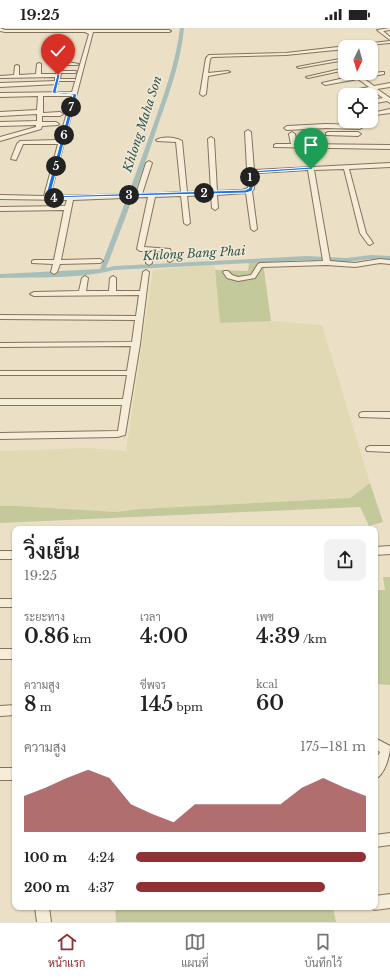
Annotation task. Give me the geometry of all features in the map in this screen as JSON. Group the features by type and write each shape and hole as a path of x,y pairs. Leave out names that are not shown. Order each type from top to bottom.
{"street":[{"path":"1,28 2,31 169,31"},
{"path":"378,29 390,29"},
{"path":"378,29 390,39"},
{"path":"47,198 91,30"},
{"path":"203,94 208,58 211,56 286,54 390,42"},
{"path":"338,49 321,52 338,64"},
{"path":"296,55 312,65"},
{"path":"299,68 338,60"},
{"path":"54,93 63,63 77,64"},
{"path":"38,76 39,64"},
{"path":"16,76 17,66"},
{"path":"308,77 338,70"},
{"path":"0,85 58,77 75,72"},
{"path":"206,75 228,72"},
{"path":"378,74 382,73"},
{"path":"0,77 38,76 58,77 73,80"},
{"path":"326,83 342,80"},
{"path":"363,80 374,88 390,85"},
{"path":"378,91 389,99"},
{"path":"0,95 75,93"},
{"path":"0,139 39,128 41,94"},
{"path":"378,101 389,99"},
{"path":"378,113 390,111"},
{"path":"0,114 60,114"},
{"path":"0,124 56,124"},
{"path":"326,126 330,146"},
{"path":"287,128 326,126 359,130 328,134"},
{"path":"248,132 252,188 249,190 254,229"},
{"path":"0,134 17,135"},
{"path":"292,134 294,146"},
{"path":"211,139 215,208"},
{"path":"159,140 179,141 187,223"},
{"path":"14,159 22,142 62,142"},
{"path":"276,146 390,147"},
{"path":"136,195 149,162"},
{"path":"251,173 260,170 390,165"},
{"path":"346,167 364,233 370,243"},
{"path":"311,169 326,261"},
{"path":"0,197 70,198 214,193 249,190"},
{"path":"152,195 140,249 168,250 170,260"},
{"path":"54,272 70,198"},
{"path":"0,209 68,208"},
{"path":"149,263 150,250"},
{"path":"34,262 100,261"},
{"path":"226,272 229,277 244,279 252,277 260,265 326,261 356,265 380,261 390,262"},
{"path":"0,436 122,433 124,429 146,272"},
{"path":"82,294 85,278"},
{"path":"112,294 114,278"},
{"path":"34,294 143,293"},
{"path":"0,317 139,318"},
{"path":"0,345 136,344"},
{"path":"0,373 132,372"},
{"path":"0,402 127,402"},
{"path":"363,415 390,415"},
{"path":"370,449 390,449"},
{"path":"378,551 390,550"},
{"path":"0,555 12,555"},
{"path":"0,603 12,603"},
{"path":"0,654 12,654"},
{"path":"0,711 12,710"},
{"path":"378,745 388,751 378,768"},
{"path":"0,774 12,774"},
{"path":"378,841 390,839"},
{"path":"378,903 390,901"},
{"path":"42,910 44,922"}],"shaded area":[{"path":"214,264 220,323 264,320 322,325 370,483 350,498 140,509 116,512 0,506 0,451 89,448 126,451 153,270"}],"green space":[{"path":"249,262 263,263 271,321 220,323 215,270 248,271"},
{"path":"370,483 383,522 369,526 360,507 0,523 0,506 116,512 140,509 350,498"},
{"path":"383,577 390,577 390,685 378,684 378,590 385,590"},
{"path":"115,910 334,910 336,922 116,922"}],"waterway":[{"name":"Khlong Maha Son","path":"102,271 139,173 174,71 182,28"},
{"name":"Khlong Bang Phai","path":"102,271 114,268 307,258 347,260 371,257 390,258"},
{"name":"Khlong Bang Phai","path":"0,276 102,271"}],"route":[{"path":"58,75 54,93 75,94 47,198 84,198 246,191 251,190 252,188 250,175 252,172 260,170 311,169"}]}
